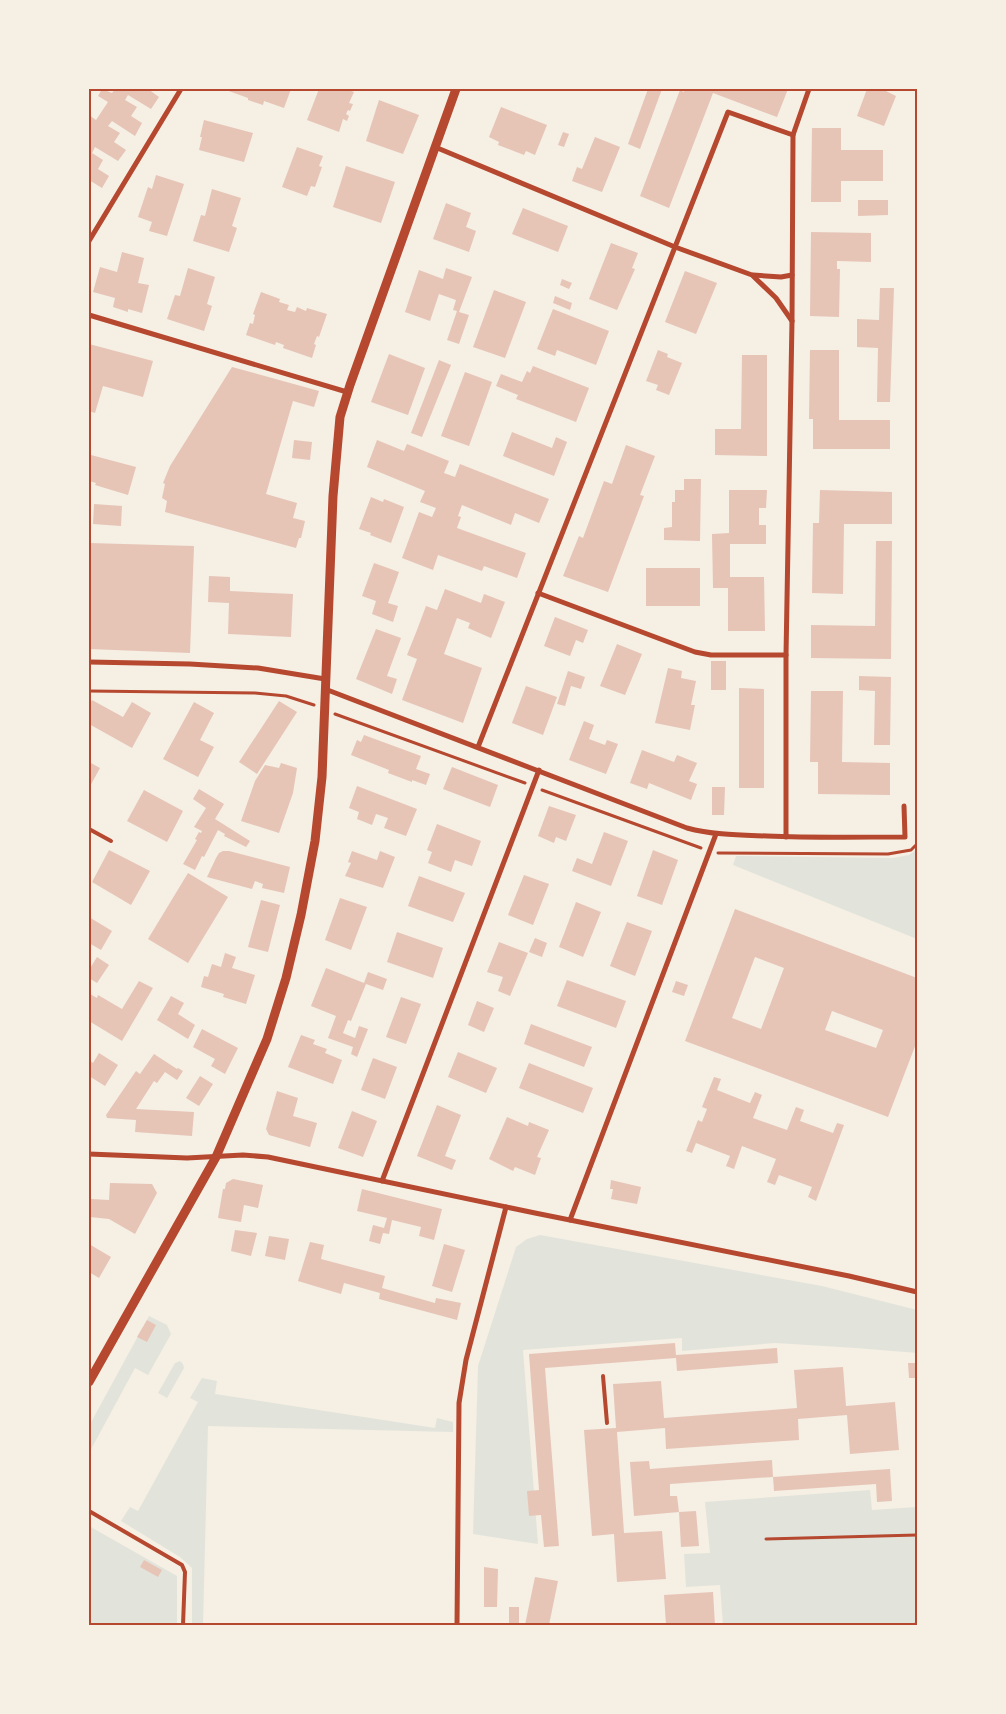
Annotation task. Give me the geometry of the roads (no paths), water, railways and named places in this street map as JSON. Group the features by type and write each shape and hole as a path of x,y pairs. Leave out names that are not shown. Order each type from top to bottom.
{"street":[{"path":"89,241 181,89"},
{"path":"89,1382 216,1157 267,1039 286,978 299,924 315,841 322,777 333,496 340,417 347,392 456,89"},
{"path":"786,837 786,655 792,321 793,135 809,89"},
{"path":"478,747 728,112 793,135"},
{"path":"435,147 675,247 752,275 781,278 792,275"},
{"path":"752,275 776,298 792,321"},
{"path":"89,315 347,392"},
{"path":"538,593 696,652 711,655 786,655"},
{"path":"89,662 190,664 258,668 325,679"},
{"path":"325,689 687,828 716,834 786,837 905,837 904,806"},
{"path":"382,1180 538,770"},
{"path":"570,1220 716,834"},
{"path":"89,1154 187,1158 247,1155 268,1157 849,1276 917,1292"},
{"path":"456,1625 459,1403 466,1360 506,1207"}],"lane":[{"path":"89,829 111,841"},
{"path":"603,1376 607,1423"},
{"path":"89,1511 182,1565 185,1572 183,1625"}]}
